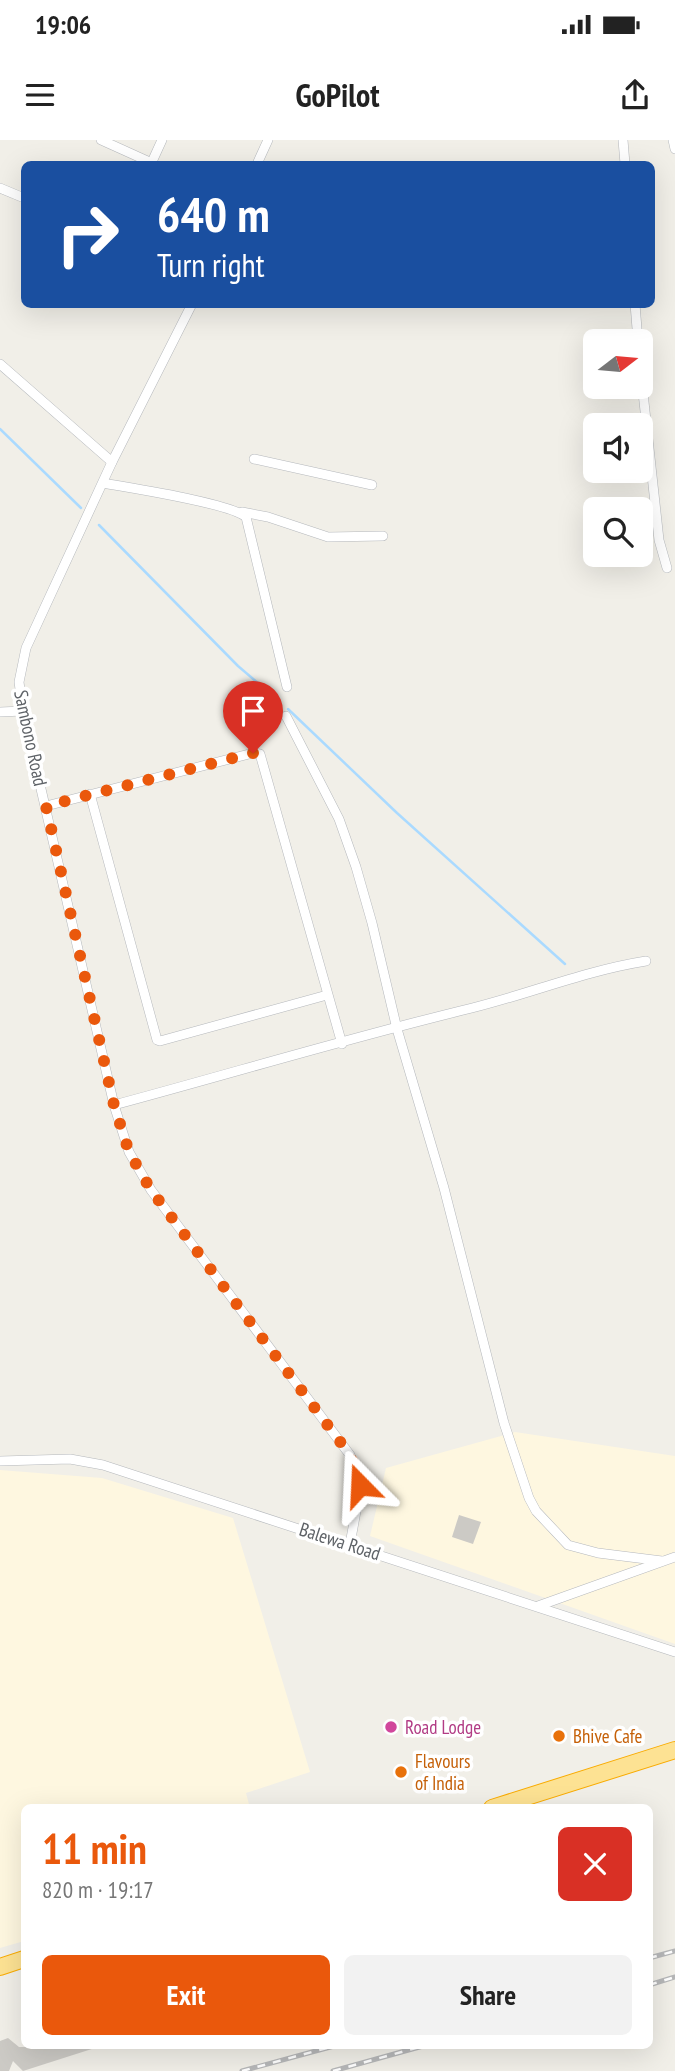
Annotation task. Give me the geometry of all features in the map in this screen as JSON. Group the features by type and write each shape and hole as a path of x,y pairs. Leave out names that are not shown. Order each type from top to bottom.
{"highway":[{"path":"505,1804 675,1750"},
{"path":"0,1967 21,1960"}],"street":[{"path":"101,140 145,161"},
{"path":"152,161 162,140"},
{"path":"258,161 268,140"},
{"path":"623,140 625,161"},
{"path":"673,140 675,149"},
{"path":"0,188 21,197"},
{"name":"Sambono Road","path":"190,308 113,462 26,648 19,682 23,711 114,1105 129,1152 151,1190 350,1455 360,1485 351,1544"},
{"path":"635,308 637,329"},
{"path":"0,365 113,462"},
{"path":"644,399 659,540 667,568"},
{"path":"254,459 372,485"},
{"path":"103,483 268,517 328,537 383,536"},
{"path":"240,512 247,517 287,687"},
{"path":"0,712 23,711"},
{"path":"286,716 346,835 372,923 397,1029 444,1188 504,1423 529,1498 536,1511 568,1545 598,1553 662,1561"},
{"path":"46,806 253,753 260,754 342,1044"},
{"path":"90,794 157,1040 327,995"},
{"path":"114,1105 397,1029 423,1018 474,1007 600,968 646,961"},
{"name":"Balewa Road","path":"0,1461 70,1459 103,1465 675,1652"},
{"path":"538,1606 675,1557"}],"shaded area":[{"path":"515,1432 675,1456 675,1644 370,1536 386,1468"},
{"path":"0,1470 102,1478 233,1518 310,1772 246,1793 249,1804 21,1804 21,1942 0,1948"}],"building":[{"path":"459,1515 481,1522 473,1544 452,1537"},
{"path":"8,2038 21,2049 92,2049 23,2071 13,2061 9,2071 0,2071 0,2041"}],"waterway":[{"path":"0,429 81,508"},
{"path":"99,525 238,666 279,701"},
{"path":"288,709 397,813 565,964"}],"railway":[{"path":"653,1957 675,1951"},
{"path":"653,1984 675,1977"},
{"path":"242,2071 323,2049"},
{"path":"333,2071 412,2049"}],"place":[{"name":"Road Lodge","path":"391,1727"},
{"name":"Bhive Cafe","path":"559,1736"},
{"name":"Flavours of India","path":"401,1772"}],"route":[{"path":"253,753 46,806 114,1105 129,1152 151,1190 191,1246 307,1395 350,1455 357,1469 360,1485"}]}
